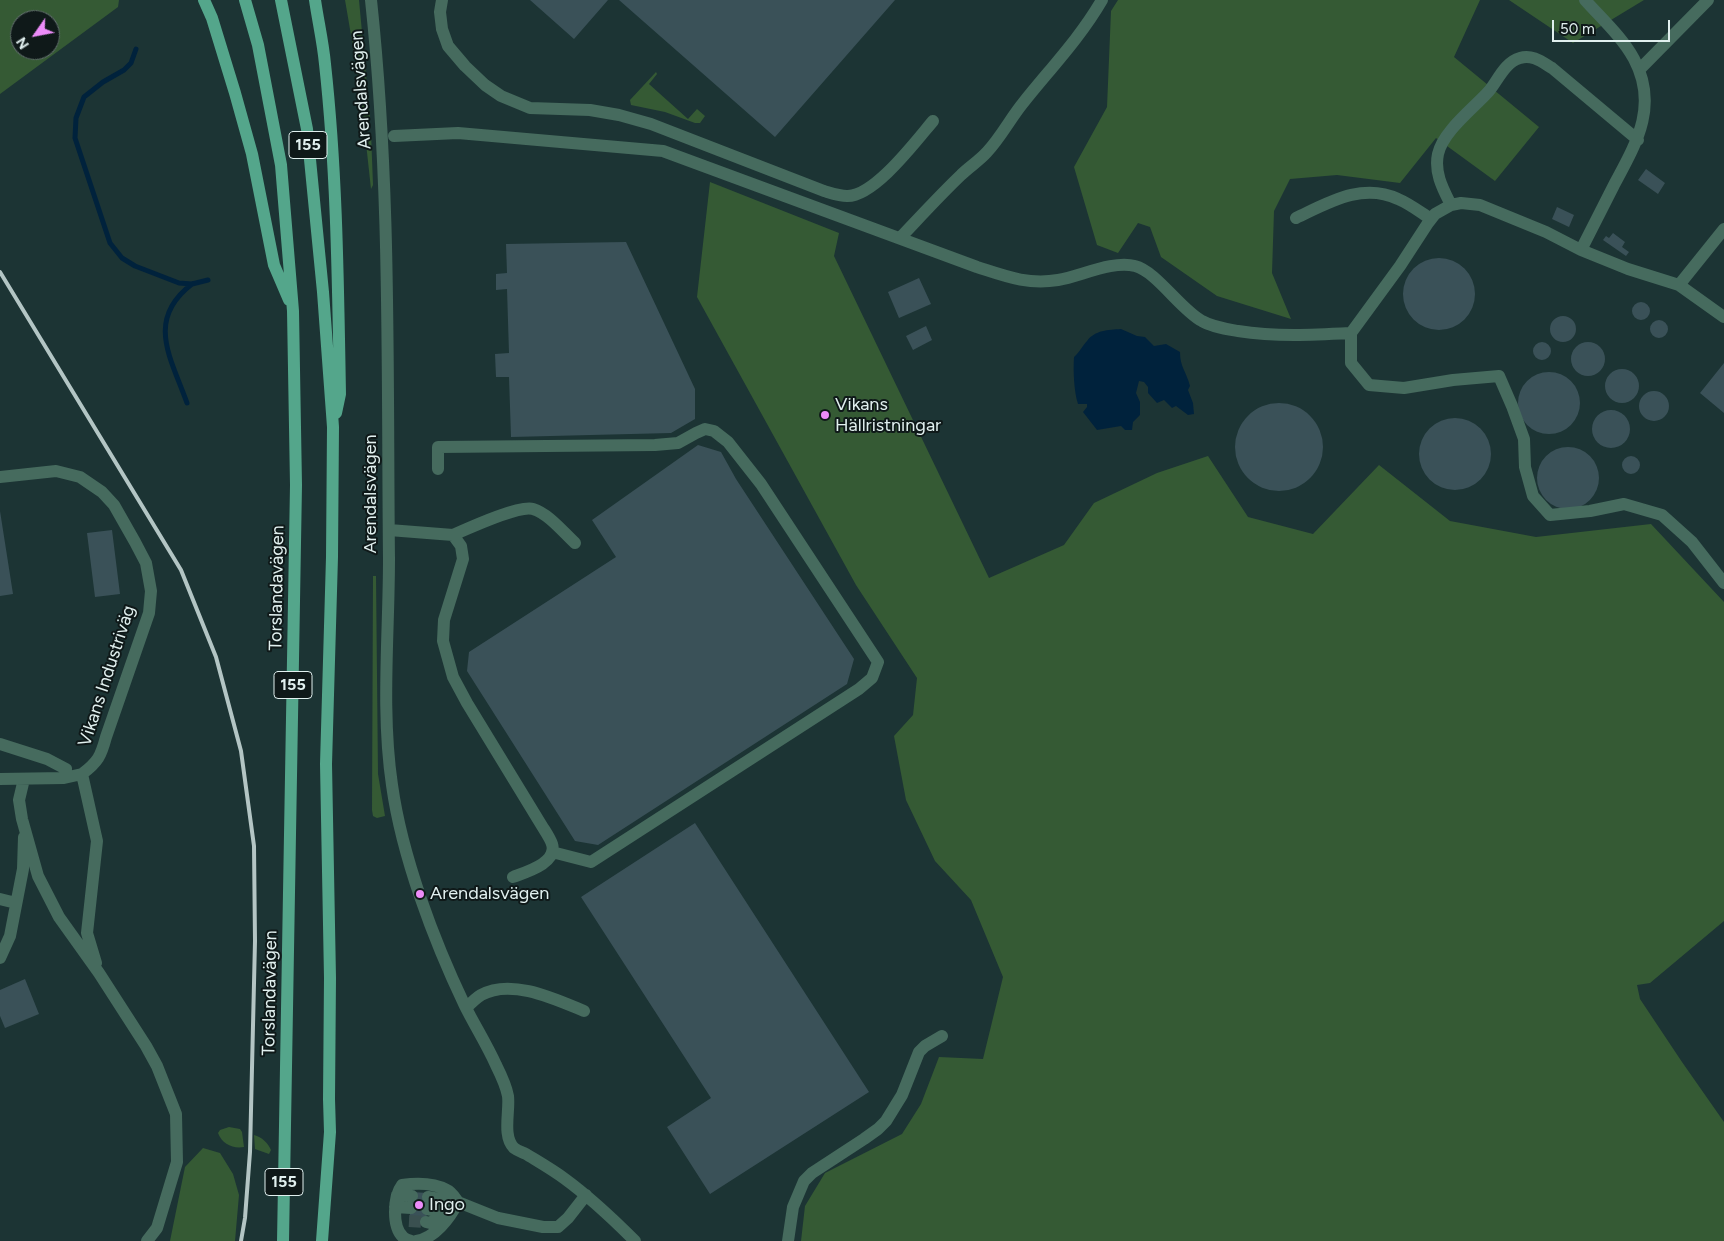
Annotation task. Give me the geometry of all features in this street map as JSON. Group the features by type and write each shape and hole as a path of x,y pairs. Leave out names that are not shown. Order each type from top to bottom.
{"main road":[{"path":"204,0 212,18 252,154 274,265 293,311"},
{"name":"Torslandavägen","path":"246,0 258,45 281,165 293,311 296,485 283,1241"},
{"name":"155","path":"281,0 307,129 323,292 333,427 332,556 326,764 330,978 330,1132 322,1241"},
{"path":"315,0 326,72 338,268 340,394 333,427"}],"street":[{"name":"Arendalsvägen","path":"371,0 379,74 383,142 388,316 389,530 387,699 388,746 392,786 405,845 448,969 503,1079 508,1096 509,1138 514,1148 586,1195 635,1241"},
{"path":"442,0 440,12 442,29 448,46 464,66 484,85 501,96 530,108 590,110 619,115 643,122 824,191 848,196 863,192 879,181 933,121"},
{"path":"900,238 963,172 979,160 996,142 1021,106 1094,14 1102,0"},
{"path":"1581,250 1638,140 1644,115 1645,98 1644,86 1639,70 1625,46 1585,0"},
{"path":"1639,70 1708,0"},
{"path":"1451,205 1440,182 1438,154 1440,147 1446,137 1490,90 1507,67 1517,59 1530,56 1552,68 1638,140"},
{"path":"394,136 458,133 663,150 977,267 1019,280 1058,280 1123,264 1136,266 1147,271 1202,322 1222,329 1270,335 1351,334"},
{"path":"1296,218 1340,198 1371,192 1397,198 1431,219"},
{"path":"1724,316 1679,285 1628,269 1480,205 1462,203 1451,205 1435,214 1351,334 1351,363 1369,385 1404,388 1453,380 1499,376 1524,439 1525,467 1532,496 1550,515 1590,511 1624,504 1662,515 1692,542 1724,582"},
{"path":"1679,285 1724,229"},
{"path":"438,469 438,447 656,445 678,443 705,429 714,432 728,442 761,484 878,662 872,678 859,689 591,862 552,852"},
{"name":"Vikans Industriväg","path":"0,477 56,471 80,477 102,492 114,505 146,563 151,591 149,613 106,737 102,755 94,765 82,774"},
{"path":"389,530 453,534 519,509 533,509 546,516 575,542"},
{"path":"453,534 460,546 463,559 444,620 442,641 453,677 552,844 552,852 544,864 513,877"},
{"path":"0,744 47,759 66,769 64,778"},
{"path":"0,779 64,778 82,774 97,841 87,933 99,972"},
{"path":"24,779 19,800 38,876 58,917 99,972 157,1066 176,1114 177,1162 157,1228 147,1241"},
{"path":"0,958 10,936 23,869 25,824"},
{"path":"0,899 16,903"},
{"path":"466,1008 481,995 513,989 545,994 584,1011"},
{"path":"788,1241 793,1206 804,1182 816,1170 878,1129 890,1116 902,1095 920,1052 925,1046 942,1036"},
{"path":"411,1241 402,1236 402,1185 415,1183 433,1185 449,1190 458,1202 498,1218 543,1228 558,1228 586,1195"},
{"path":"428,1210 458,1202"},
{"path":"416,1241 431,1235 454,1211 458,1202"}],"green space":[{"path":"0,0 119,0 118,7 60,50 60,10 10,10 10,60 46,60 0,94"},
{"path":"345,0 359,0 370,118 364,120 357,70"},
{"path":"1118,0 1480,0 1454,57 1539,127 1495,181 1436,138 1400,183 1337,175 1290,179 1274,211 1272,273 1291,319 1217,296 1161,257 1150,227 1138,223 1118,253 1097,245 1074,167 1107,107 1111,11"},
{"path":"1509,0 1644,0 1573,43"},
{"path":"656,72 657,74 649,84 688,119 697,109 705,116 700,123 665,112 631,105 630,100"},
{"path":"371,133 373,185 371,189 365,134"},
{"path":"710,182 839,233 834,256 989,578 1064,545 1094,503 1157,473 1208,456 1248,517 1313,534 1379,465 1450,521 1536,537 1651,524 1724,602 1724,921 1650,983 1637,985 1640,999 1724,1122 1724,1241 801,1241 805,1206 825,1173 902,1134 921,1104 939,1057 983,1059 1003,977 971,900 935,861 906,800 894,736 913,715 917,678 856,585 697,297"},
{"path":"373,576 376,576 378,774 385,816 377,818 373,816 372,810"},
{"path":"229,1127 240,1129 244,1147 232,1146 222,1140 218,1133 220,1130"},
{"path":"254,1135 260,1137 266,1143 271,1150 269,1154 255,1149"},
{"path":"203,1148 220,1153 233,1174 239,1195 235,1241 170,1241 185,1167"}],"water":[{"path":"1121,329 1137,336 1145,337 1154,346 1166,344 1180,352 1182,365 1190,386 1188,390 1193,403 1194,414 1188,415 1176,406 1172,408 1164,400 1157,403 1148,393 1148,387 1144,382 1139,381 1136,393 1140,402 1140,415 1133,422 1132,430 1125,430 1121,426 1097,430 1083,412 1087,404 1078,404 1074,381 1074,357 1090,337 1102,331"}],"building":[{"path":"530,0 608,0 574,39"},
{"path":"619,0 895,0 775,137"},
{"path":"1646,169 1665,183 1658,194 1638,180"},
{"path":"1557,207 1574,215 1569,227 1552,219"},
{"path":"1613,233 1625,242 1622,247 1629,252 1626,256 1603,240 1606,236 1609,238"},
{"path":"626,242 695,389 695,419 671,433 511,437 509,377 496,377 495,354 509,353 507,289 496,290 496,274 507,273 506,244"},
{"path":"1439,258 1459,264 1469,274 1475,294 1469,314 1459,324 1439,330 1419,324 1409,314 1403,294 1409,274 1419,264"},
{"path":"919,278 931,304 899,318 888,292"},
{"path":"1637,302 1645,302 1650,307 1648,318 1637,320 1632,315 1632,307"},
{"path":"1563,316 1572,320 1576,329 1572,338 1563,342 1554,338 1550,329 1554,320"},
{"path":"1655,320 1663,320 1668,325 1666,336 1655,338 1650,333 1650,325"},
{"path":"926,326 932,340 913,350 906,336"},
{"path":"1538,342 1546,342 1551,347 1549,358 1538,360 1533,355 1533,347"},
{"path":"1588,342 1595,343 1600,347 1604,352 1604,366 1600,371 1595,375 1588,376 1581,375 1576,371 1572,366 1571,359 1572,352 1576,347 1581,343"},
{"path":"1724,363 1724,413 1700,393"},
{"path":"1622,369 1634,374 1639,386 1634,398 1622,403 1610,398 1605,386 1610,374"},
{"path":"1543,372 1555,372 1571,381 1578,391 1580,403 1578,415 1571,425 1555,434 1543,434 1532,429 1523,420 1518,409 1518,397 1523,386 1532,377"},
{"path":"1654,391 1660,392 1668,400 1668,412 1660,420 1654,421 1648,420 1640,412 1639,406 1640,400 1648,392"},
{"path":"1279,403 1296,406 1310,416 1320,430 1323,447 1320,464 1310,478 1296,488 1279,491 1262,488 1248,478 1238,464 1235,447 1238,430 1248,416 1262,406"},
{"path":"1611,410 1624,416 1630,429 1624,442 1611,448 1598,442 1592,429 1598,416"},
{"path":"1455,418 1475,424 1485,434 1491,454 1485,474 1475,484 1455,490 1435,484 1425,474 1419,454 1425,434 1435,424"},
{"path":"698,445 721,452 736,479 854,659 847,684 598,845 575,841 467,671 469,652 616,557 592,520"},
{"path":"1562,447 1574,447 1590,456 1597,466 1599,478 1597,490 1590,500 1574,509 1562,509 1551,504 1542,495 1537,484 1537,472 1542,461 1551,452"},
{"path":"1627,456 1635,456 1640,461 1638,472 1627,474 1622,469 1622,461"},
{"path":"0,511 13,594 0,596"},
{"path":"112,530 120,594 95,597 87,533"},
{"path":"695,823 869,1092 710,1194 667,1127 711,1098 581,897"},
{"path":"25,979 39,1014 5,1028 0,1016 0,990"},
{"path":"412,1192 428,1193 426,1226 409,1224"}],"waterway":[{"path":"136,49 131,63 124,70 103,82 84,97 76,118 75,138 110,243 122,258 135,266 179,283 192,284 208,280"},
{"path":"187,403 169,355 166,326 169,311 178,298 192,284"}],"tunnel":[{"path":"409,1221 426,1222"}],"railway":[{"path":"0,272 181,570 216,657 241,751 254,846 255,941 250,1152 245,1218 241,1241"}],"place":[{"name":"Vikans Hällristningar","path":"825,415"},
{"name":"Arendalsvägen","path":"420,894"},
{"name":"Ingo","path":"419,1205"}]}
